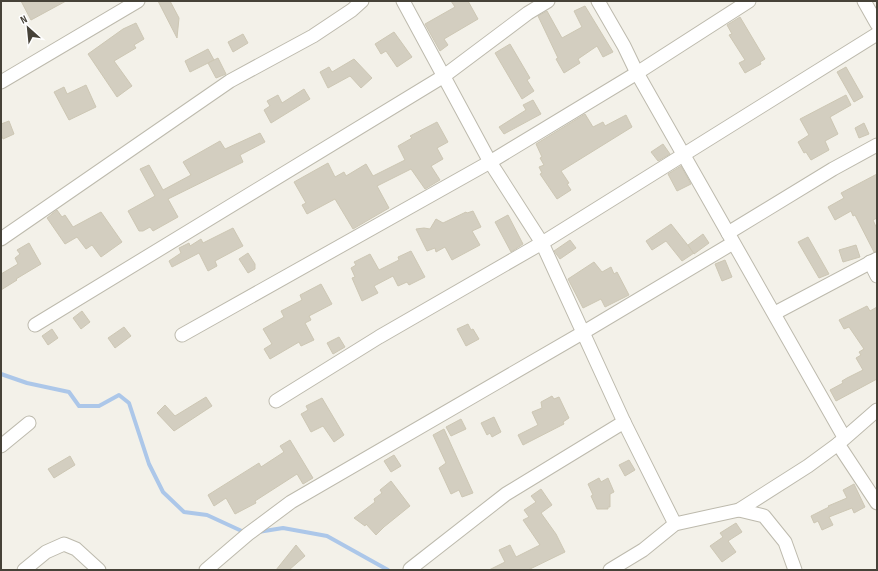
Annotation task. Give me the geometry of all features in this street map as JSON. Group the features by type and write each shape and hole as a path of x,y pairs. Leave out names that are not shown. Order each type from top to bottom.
{"street":[{"path":"1,82 138,1"},
{"path":"1,238 230,81 313,36 352,10 362,1"},
{"path":"403,1 490,162 542,243 624,422 675,524"},
{"path":"35,325 444,76 528,13 548,1"},
{"path":"598,1 730,238 775,313 841,440 877,503"},
{"path":"182,335 490,162 637,73 749,1"},
{"path":"864,1 877,24"},
{"path":"276,401 379,337 542,243 877,34"},
{"path":"206,570 248,534 292,502 584,332 730,238 833,169 877,145"},
{"path":"775,313 874,260 877,276"},
{"path":"610,570 643,550 675,524 740,510 808,466 877,410"},
{"path":"410,569 506,494 624,422"},
{"path":"1,446 28,423"},
{"path":"740,510 764,516 785,542 795,570"},
{"path":"24,570 46,552 64,544 76,549 99,570"}],"building":[{"path":"21,1 66,1 31,20"},
{"path":"158,1 170,1 179,18 177,38"},
{"path":"451,1 468,1 478,19 444,39 448,45 440,51 425,24 455,7"},
{"path":"585,6 613,52 603,57 597,46 578,59 580,63 564,73 556,59 558,58 538,16 547,11 562,38 582,27 574,11"},
{"path":"740,17 765,59 760,62 761,64 745,73 739,63 745,60 729,35 732,34 727,25"},
{"path":"136,23 144,39 134,45 136,48 114,61 132,86 117,97 88,54 123,29"},
{"path":"394,32 412,57 397,67 386,51 381,54 375,44"},
{"path":"243,34 248,43 233,52 228,42"},
{"path":"510,44 530,78 527,80 534,91 522,99 495,53"},
{"path":"208,49 214,60 190,72 185,61"},
{"path":"218,58 226,74 216,78 208,63"},
{"path":"354,59 372,78 361,88 350,76 328,88 320,72 329,67 332,72"},
{"path":"846,67 863,97 854,102 837,72"},
{"path":"86,85 96,107 69,120 54,92 64,87 67,94"},
{"path":"304,89 310,99 271,123 264,110 270,106 267,101 278,95 282,103"},
{"path":"846,95 851,105 830,117 838,134 825,141 829,150 811,160 806,152 804,153 798,142 809,135 800,119"},
{"path":"533,100 541,114 504,134 499,127 526,110 523,105"},
{"path":"585,114 593,127 603,122 605,126 626,115 632,127 561,171 569,183 567,184 571,190 557,199 540,174 542,173 539,167 544,165 540,158 542,157 536,144"},
{"path":"9,121 14,134 3,139 1,124"},
{"path":"437,122 448,142 437,148 443,159 431,166 440,180 425,189 411,169 377,186 389,208 353,229 335,199 307,214 302,205 306,203 294,182 328,163 335,177 344,172 346,176 366,164 373,176 405,160 398,146 412,138 410,136"},
{"path":"864,123 869,134 859,138 855,128"},
{"path":"260,133 265,142 240,155 243,162 168,199 178,217 153,231 150,227 143,231 139,231 128,211 155,196 140,169 149,165 163,190 191,175 183,162 220,141 225,149"},
{"path":"663,144 670,154 658,161 651,152"},
{"path":"681,166 691,184 677,191 668,174"},
{"path":"877,174 877,218 873,220 877,229 877,251 874,252 855,215 853,216 851,211 835,220 828,207 844,198 841,193"},
{"path":"57,210 62,217 65,215 73,227 101,212 122,242 101,257 92,245 86,249 77,237 65,244 47,218"},
{"path":"473,211 481,227 472,231 480,245 452,260 445,247 436,252 435,248 427,251 416,229 430,229 436,219 443,223 466,212"},
{"path":"508,215 523,244 511,252 495,222"},
{"path":"671,224 694,253 682,261 666,241 652,250 646,241"},
{"path":"233,228 243,246 215,261 217,266 208,271 199,253 172,267 169,261 181,253 179,248 189,243 190,246 201,239 203,243"},
{"path":"703,234 709,243 694,254 688,245"},
{"path":"808,237 829,274 819,278 798,242"},
{"path":"570,240 576,248 560,259 554,251"},
{"path":"29,243 41,264 1,290 1,274 18,264 15,258 20,254 17,250"},
{"path":"856,245 860,257 843,262 839,250"},
{"path":"411,251 425,277 409,285 407,282 398,286 393,276 374,286 378,293 362,301 352,278 355,277 351,268 356,265 354,262 370,254 379,270 399,260 398,257"},
{"path":"248,253 255,264 255,269 248,273 239,259"},
{"path":"725,260 732,277 722,281 715,264"},
{"path":"594,262 602,272 611,267 614,274 617,272 629,295 605,307 601,299 583,308 568,279"},
{"path":"321,284 332,304 309,316 311,320 305,323 314,340 301,346 299,342 270,359 264,349 272,344 263,329 284,317 281,311 302,300 300,295"},
{"path":"867,306 870,311 877,307 877,379 836,401 830,390 843,383 842,381 863,370 856,358 861,355 859,352 864,349 849,327 844,329 839,320"},
{"path":"82,311 90,322 81,329 73,318"},
{"path":"468,324 479,339 466,346 457,329"},
{"path":"124,327 131,336 115,348 108,338"},
{"path":"52,329 58,338 48,345 42,336"},
{"path":"339,337 345,347 333,354 327,343"},
{"path":"552,396 554,399 559,397 569,418 563,422 564,424 523,445 518,435 538,425 532,412 542,408 541,402"},
{"path":"206,397 212,406 174,431 157,413 165,405 175,416"},
{"path":"322,398 344,435 334,442 323,426 311,432 301,414 308,410 306,406"},
{"path":"494,417 501,432 492,437 490,433 487,435 481,423"},
{"path":"461,419 466,429 451,436 446,427"},
{"path":"444,429 473,493 462,497 459,490 451,494 439,468 446,463 433,435"},
{"path":"290,440 313,478 303,484 297,474 255,501 256,503 235,514 226,498 214,506 208,495 259,463 261,467 284,452 280,446"},
{"path":"394,455 401,466 391,472 384,461"},
{"path":"70,456 75,465 54,478 48,469"},
{"path":"629,460 635,470 625,476 619,465"},
{"path":"599,478 601,482 608,478 614,492 610,494 610,507 608,507 608,509 597,509 591,496 593,495 588,484"},
{"path":"391,481 410,506 376,535 366,524 365,526 354,518 375,502 374,499 382,493 380,490"},
{"path":"854,484 865,507 854,513 852,508 829,517 833,525 822,530 818,521 814,523 811,516 829,507 828,506 847,498 843,490"},
{"path":"541,489 552,505 541,513 556,534 565,552 528,570 489,570 505,562 499,550 510,545 516,557 540,545 523,520 529,517 524,510 536,502 531,496"},
{"path":"736,523 742,532 728,541 736,552 722,562 710,546 723,537 720,533"},
{"path":"296,545 305,556 289,570 276,570"}],"waterway":[{"path":"1,374 27,383 69,392 79,406 99,406 119,395 129,403 149,464 163,492 184,512 207,515 246,533"},
{"path":"258,532 283,528 327,536 388,570"}]}
